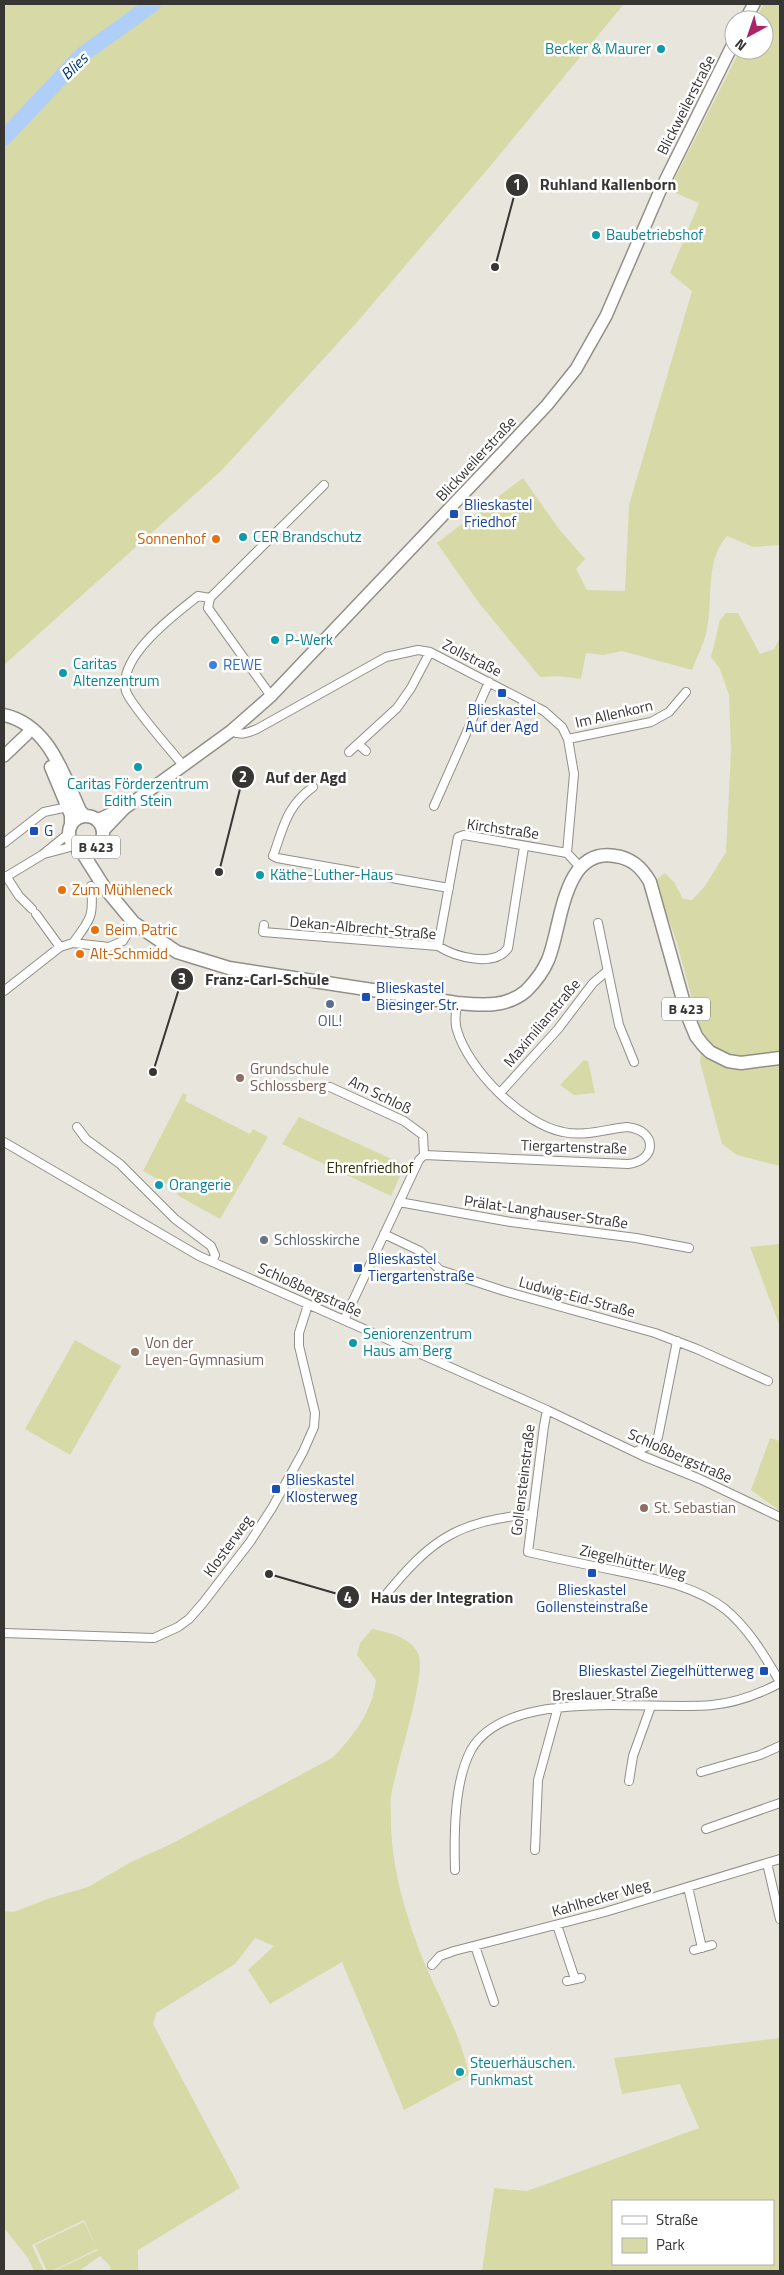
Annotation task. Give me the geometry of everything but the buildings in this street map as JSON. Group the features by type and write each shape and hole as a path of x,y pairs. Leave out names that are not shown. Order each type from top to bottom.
{"main road":[{"name":"B 423","path":"4,715 20,722 30,731 42,737 56,758 80,811 95,822 102,840 95,847 85,850 73,838"},
{"name":"B 423","path":"30,731 48,760 71,815 73,838 95,881 104,887 134,923 166,946 200,961 229,968 457,1003 480,1005 502,1003 524,992 533,984 548,960 569,885 580,867 595,858 612,855 630,860 638,866 650,882 687,1014 696,1036 703,1045 715,1055 728,1061 742,1063 780,1058"},
{"name":"B 423","path":"73,838 80,816 95,822"},
{"name":"B 423","path":"95,847 95,881"}],"street":[{"name":"Blickweilerstraße","path":"95,822 125,808 231,731 271,696 547,405 576,369 606,316 660,191 725,60"},
{"path":"271,696 208,608 210,598 324,485"},
{"path":"183,765 128,694 126,673 156,631 198,596 210,598"},
{"name":"Zollstraße","path":"231,731 237,734 246,734 257,729 386,657 410,651 430,652 490,682 554,718 562,726 568,739 574,774 567,852"},
{"path":"349,752 397,708 411,688 430,652"},
{"path":"434,806 490,682"},
{"name":"Im Allenkorn","path":"568,739 652,722 669,712 686,692"},
{"path":"4,756 30,731"},
{"path":"358,744 366,751"},
{"path":"313,786 296,800 290,808 273,856 449,888"},
{"path":"4,843 43,813 68,808"},
{"name":"Kirchstraße","path":"438,946 458,837 464,835 567,852"},
{"path":"60,946 5,877 73,838"},
{"path":"42,855 73,838"},
{"name":"Dekan-Albrecht-Straße","path":"264,926 263,932 438,946 448,953 489,960 504,954 508,948 524,846"},
{"path":"567,852 580,867"},
{"path":"73,942 91,917 94,908 95,881"},
{"path":"4,991 60,946 73,942 109,947 123,941 134,923"},
{"path":"598,923 606,972 618,1025 634,1062"},
{"name":"Maximilianstraße","path":"500,1093 558,1029 593,983 606,972"},
{"name":"Tiergartenstraße","path":"424,1155 628,1164 640,1161 648,1153 650,1144 648,1136 636,1127 627,1126 583,1134 563,1132 543,1125 531,1118 500,1093 475,1066 456,1028 457,1003"},
{"name":"Am Schloß","path":"303,1087 330,1087 404,1121 423,1135 424,1155"},
{"path":"76,1127 86,1139 120,1164 174,1219 211,1246 215,1255 212,1262"},
{"name":"Schloßbergstraße","path":"4,1142 212,1262 547,1410 780,1517"},
{"path":"344,1320 419,1160 424,1155"},
{"name":"Prälat-Langhauser-Straße","path":"399,1202 511,1222 636,1238 689,1248"},
{"name":"Ludwig-Eid-Straße","path":"384,1234 420,1251 440,1270 504,1291 631,1325 677,1341 768,1381"},
{"name":"Klosterweg","path":"4,1632 154,1638 166,1634 189,1619 250,1542 272,1508 309,1439 315,1412 299,1346 299,1333 308,1305"},
{"path":"635,1452 654,1444 658,1437 677,1341"},
{"name":"Gollensteinstraße","path":"528,1552 547,1410"},
{"path":"384,1597 419,1557 442,1539 473,1525 495,1519 533,1514"},
{"name":"Ziegelhütter Weg","path":"528,1552 666,1581 699,1593 725,1610 741,1624 761,1650 780,1682"},
{"name":"Breslauer Straße","path":"455,1870 456,1822 464,1767 472,1748 489,1730 519,1716 558,1707 714,1705 760,1693 780,1682"},
{"path":"629,1782 633,1756 651,1706"},
{"path":"534,1850 538,1780 558,1707"},
{"path":"701,1772 760,1755 780,1746"},
{"path":"706,1829 780,1804"},
{"name":"Kahlhecker Weg","path":"432,1965 440,1956 557,1925 780,1859"},
{"path":"767,1863 780,1919"},
{"path":"688,1887 698,1949 712,1945"},
{"path":"557,1925 574,1979"},
{"path":"475,1946 494,2002"}],"green space":[{"path":"10,4 624,4 492,164 358,321 222,470 4,665 4,7"},
{"path":"764,4 780,4 780,545 753,547 727,536 715,556 707,630 692,670 622,651 603,655 586,653 581,679 558,676 540,677 479,603 437,543 523,478 559,529 585,559 576,569 587,590 625,591 629,505 692,291 670,273 699,203 669,190 735,60 774,60 774,10 761,10"},
{"path":"726,613 738,613 760,654 774,649 780,638 780,1166 737,1155 722,1144 700,1062 702,1036 677,943 655,881 665,873 674,882 683,899 692,900 705,886 726,852 731,749 729,695 720,669 711,657 720,620"},
{"path":"584,1060 588,1061 595,1093 574,1095 560,1085"},
{"path":"183,1093 187,1095 185,1101 250,1134 253,1129 268,1137 220,1219 177,1195 179,1191 143,1171"},
{"name":"Ehrenfriedhof","path":"299,1117 405,1165 391,1196 282,1144"},
{"path":"780,1244 780,1327 750,1247"},
{"path":"75,1340 121,1366 70,1455 25,1429"},
{"path":"770,1438 780,1441 780,1511 751,1490"},
{"path":"372,1629 404,1639 418,1653 420,1664 415,1700 391,1797 393,1850 399,1885 414,1936 460,2043 469,2075 404,2110 342,1962 270,2004 248,1970 274,1946 255,1938 235,1964 156,2013 153,2024 240,2188 138,2250 138,2271 111,2271 110,2266 100,2256 79,2271 54,2271 97,2249 84,2220 32,2245 44,2271 34,2271 28,2258 4,2228 4,1911 14,1912 47,1899 88,1887 131,1862 171,1844 332,1758 361,1723 374,1692 376,1680 357,1655 360,1643"},
{"path":"780,2038 780,2271 482,2271 494,2188 527,2191 699,2128 680,2084 622,2094 614,2058"},
{"path":"84,2222 97,2249 52,2271 47,2271 35,2245"}],"waterway":[{"name":"Blies","path":"4,138 82,55 153,4"}],"place":[{"name":"Becker & Maurer","path":"661,49"},
{"name":"Baubetriebshof","path":"596,235"},
{"name":"Ruhland Kallenborn","path":"495,267"},
{"name":"Blieskastel Friedhof","path":"454,514"},
{"name":"CER Brandschutz","path":"243,537"},
{"name":"Sonnenhof","path":"216,539"},
{"name":"P-Werk","path":"275,640"},
{"name":"REWE","path":"213,665"},
{"name":"Caritas Altenzentrum","path":"63,673"},
{"name":"Blieskastel Auf der Agd","path":"502,693"},
{"name":"Caritas Förderzentrum Edith Stein","path":"138,767"},
{"name":"G","path":"34,831"},
{"name":"Auf der Agd","path":"219,872"},
{"name":"Käthe-Luther-Haus","path":"260,875"},
{"name":"Zum Mühleneck","path":"62,890"},
{"name":"Beim Patric","path":"95,930"},
{"name":"Alt-Schmidd","path":"80,954"},
{"name":"Blieskastel Biesinger Str.","path":"366,997"},
{"name":"OIL!","path":"330,1004"},
{"name":"Franz-Carl-Schule","path":"153,1072"},
{"name":"Grundschule Schlossberg","path":"240,1078"},
{"name":"Orangerie","path":"159,1185"},
{"name":"Schlosskirche","path":"264,1240"},
{"name":"Blieskastel Tiergartenstraße","path":"358,1268"},
{"name":"Seniorenzentrum Haus am Berg","path":"353,1343"},
{"name":"Von der Leyen-Gymnasium","path":"135,1352"},
{"name":"Blieskastel Klosterweg","path":"276,1489"},
{"name":"St. Sebastian","path":"644,1508"},
{"name":"Blieskastel Gollensteinstraße","path":"592,1573"},
{"name":"Haus der Integration","path":"269,1574"},
{"name":"Blieskastel Ziegelhütterweg","path":"764,1671"},
{"name":"Steuerhäuschen. Funkmast","path":"460,2072"}]}
